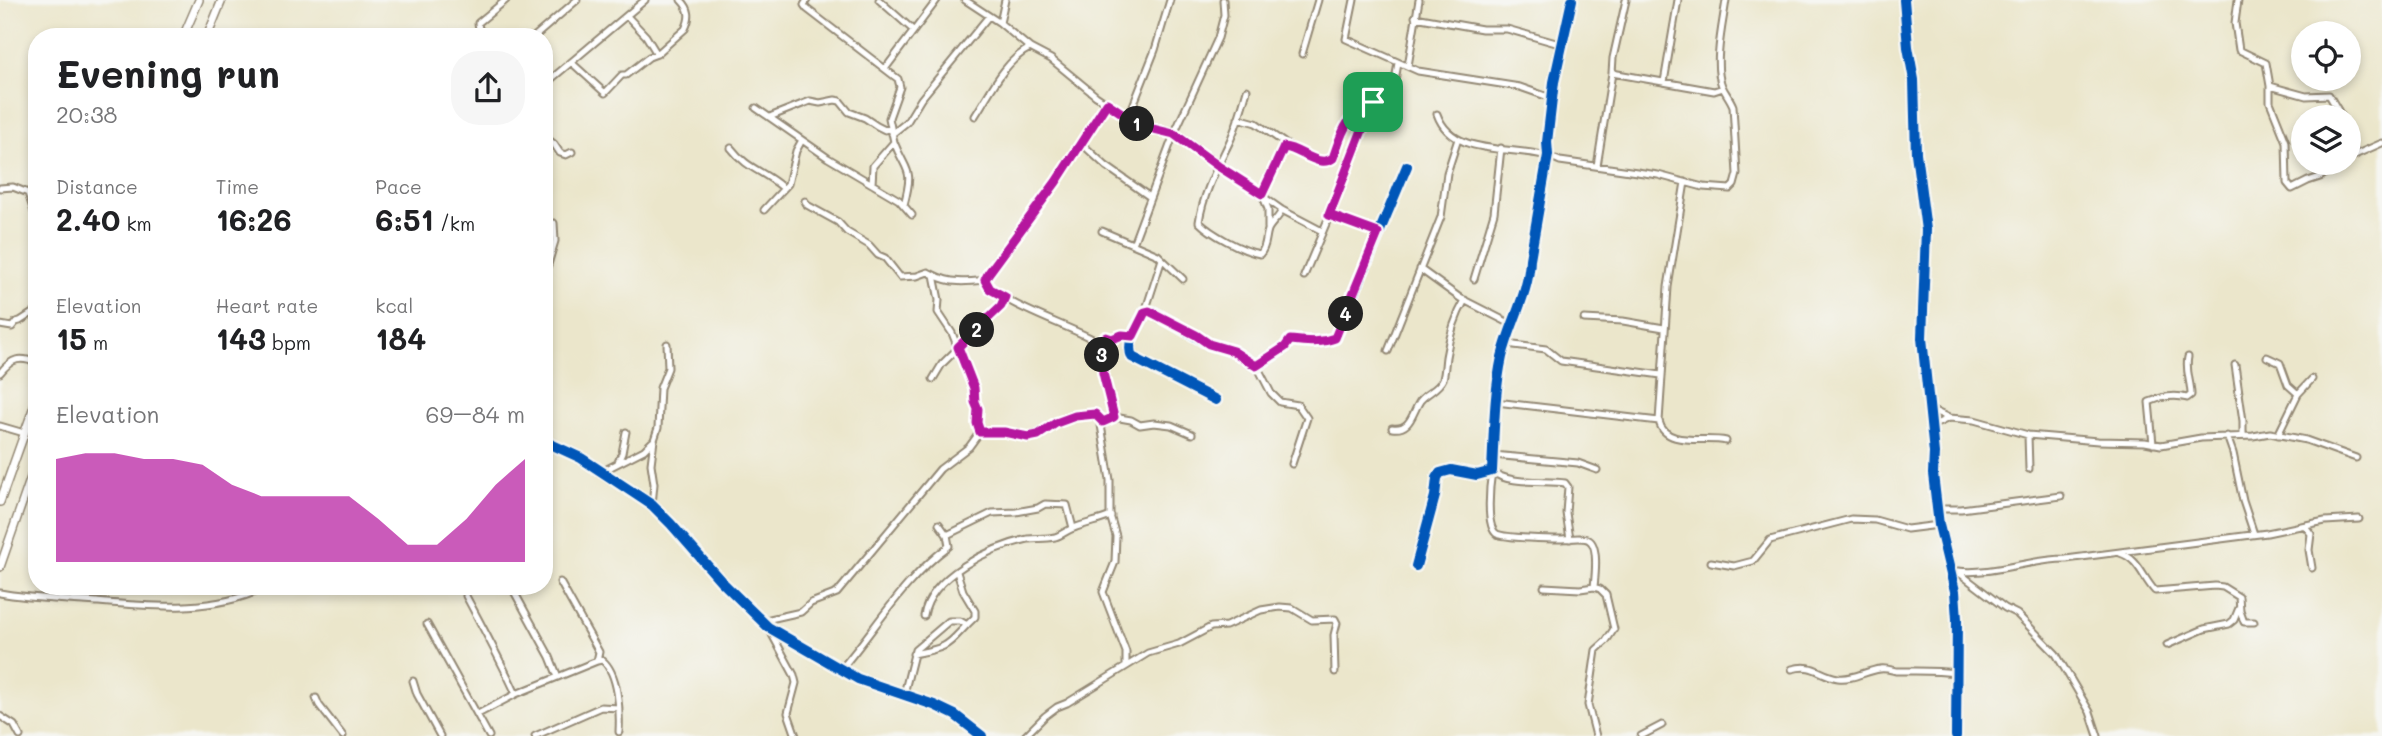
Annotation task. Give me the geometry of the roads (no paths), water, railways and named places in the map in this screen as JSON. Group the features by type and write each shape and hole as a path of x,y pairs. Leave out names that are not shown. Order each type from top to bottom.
{"highway":[{"path":"187,28 198,0"},
{"path":"210,28 222,0"},
{"path":"0,502 28,422"},
{"path":"0,567 28,486"}],"street":[{"path":"479,28 478,23 506,0"},
{"path":"544,28 576,0"},
{"path":"553,76 645,0"},
{"path":"571,62 605,93 622,75 657,54 685,29 690,17 688,8 681,0"},
{"path":"807,0 804,5 807,9 898,79 900,87 889,118 894,142 910,174 904,205"},
{"path":"879,0 913,30"},
{"path":"885,69 937,0"},
{"path":"965,0 1141,126 1174,134 1282,210 1322,231"},
{"path":"1000,23 1005,0"},
{"path":"1129,116 1155,50 1170,0"},
{"path":"1133,244 1174,134 1218,38 1224,15 1223,0"},
{"path":"1302,54 1318,0"},
{"path":"1354,0 1346,39 1418,71 1520,87 1553,99"},
{"path":"1408,66 1419,0"},
{"path":"1572,0 1554,82 1548,155 1527,283 1506,342 1496,402 1490,519 1497,534 1591,541 1596,570 1594,587"},
{"path":"1597,166 1612,58 1626,0"},
{"path":"1664,82 1678,0"},
{"path":"1437,114 1444,129 1474,146 1548,155 1560,161 1658,175 1703,187 1730,189 1737,174 1733,106 1731,98 1723,88 1718,70 1726,0"},
{"path":"1904,0 1914,80 1916,153 1926,230 1922,338 1932,426 1936,509 1950,566 1957,619 1956,736"},
{"path":"2238,0 2235,23 2239,50 2266,63 2271,105 2286,142 2287,183 2292,189 2323,175"},
{"path":"627,16 646,36 657,54"},
{"path":"772,116 810,101 820,103 835,100 840,101 849,111 891,131 907,121 921,99 988,17"},
{"path":"1415,17 1482,29 1507,29 1563,45"},
{"path":"975,116 1004,72 1019,55 1030,48"},
{"path":"1238,118 1256,123 1290,147 1316,160 1329,161 1333,158 1346,124 1353,114 1382,98 1389,101 1392,98 1398,63"},
{"path":"1612,73 1714,91 1723,88"},
{"path":"2270,86 2306,96 2329,95 2335,105"},
{"path":"1247,90 1200,211 1199,222 1245,250 1259,254 1264,249 1268,228 1268,209 1262,194 1282,149 1290,147"},
{"path":"1304,276 1373,102"},
{"path":"805,201 885,258 900,277 928,272 944,280 985,280 1056,182 1107,103"},
{"path":"756,108 904,205 912,215"},
{"path":"1388,351 1441,217 1447,173 1458,139"},
{"path":"764,210 788,184 796,151 802,140"},
{"path":"872,184 873,166 894,142"},
{"path":"553,143 560,153 566,155 572,152"},
{"path":"1080,143 1106,166 1150,197"},
{"path":"2361,153 2382,143"},
{"path":"731,148 746,165 771,177 783,188"},
{"path":"1475,279 1492,221 1501,148"},
{"path":"1256,366 1285,347 1290,340 1301,343 1335,338 1407,166"},
{"path":"1685,182 1668,287 1659,421 1667,436 1726,441"},
{"path":"0,188 13,187 28,193"},
{"path":"1268,228 1279,218 1282,210"},
{"path":"1329,215 1378,233"},
{"path":"553,244 554,223"},
{"path":"1101,231 1158,255 1183,279"},
{"path":"1162,260 1129,351 1132,357 1216,400"},
{"path":"1420,269 1465,300 1511,324"},
{"path":"934,275 939,300 938,312 952,333 974,388 980,432"},
{"path":"985,280 990,289 1098,342 1114,417"},
{"path":"933,379 942,363 1001,306 1005,297"},
{"path":"1392,428 1404,427 1414,417 1419,403 1439,386 1445,372 1451,336 1465,300"},
{"path":"1145,312 1153,312 1209,344 1233,351 1256,366 1271,393 1280,402 1298,405 1307,418 1292,464"},
{"path":"0,325 12,327 28,316"},
{"path":"1584,319 1623,321 1664,328"},
{"path":"1098,342 1106,337 1112,339 1122,335 1133,336"},
{"path":"1506,342 1546,349 1561,361 1661,375"},
{"path":"652,505 653,440 658,428 660,388 668,368 667,344"},
{"path":"2153,443 2149,402 2165,397 2187,398 2191,395 2191,380 2186,366 2188,357"},
{"path":"2267,357 2280,363 2285,379 2298,394"},
{"path":"0,373 5,366 18,359 28,360"},
{"path":"2235,365 2243,436"},
{"path":"2278,435 2298,394 2312,379"},
{"path":"1496,402 1659,421"},
{"path":"1930,409 1949,418 1974,420 2028,436 2161,445 2181,440 2270,433 2314,443 2356,458"},
{"path":"980,432 1004,432 1028,437 1038,435 1056,423 1083,414 1098,415 1103,422 1101,432 1116,536 1115,562 1103,592 1126,652 1126,665"},
{"path":"1103,422 1114,417 1131,420 1140,425 1171,425 1192,434"},
{"path":"1932,426 1949,418"},
{"path":"0,426 24,433"},
{"path":"618,462 626,432"},
{"path":"761,621 801,612 811,603 837,593 940,469 969,447 980,432"},
{"path":"2028,436 2029,469"},
{"path":"2227,436 2254,534"},
{"path":"601,472 644,450 653,440"},
{"path":"553,445 566,450 652,505 768,627 800,648 859,679 955,715 982,736"},
{"path":"1493,455 1577,463 1597,470"},
{"path":"1416,566 1440,472 1451,470 1470,475 1492,471"},
{"path":"1492,471 1496,475 1518,480 1565,483 1568,487 1566,513 1570,539"},
{"path":"1936,509 1961,509 2060,496"},
{"path":"947,535 992,513 1016,512 1045,505 1067,505 1073,528"},
{"path":"924,616 926,605 936,591 957,572 997,548 1030,539 1056,537 1073,528 1111,516"},
{"path":"1711,562 1734,566 1753,561 1770,540 1851,519 1875,520 1907,529 1939,525"},
{"path":"1958,571 1983,571 2049,559 2254,534 2325,521 2359,519"},
{"path":"841,669 896,600 927,565 949,546 947,535 939,524"},
{"path":"2305,526 2311,534 2309,551 2312,568"},
{"path":"2117,552 2125,554 2138,564 2155,591 2223,587 2237,595 2244,622 2254,622"},
{"path":"1950,566 2005,608 2017,614 2056,654 2090,712 2097,734 2089,736"},
{"path":"914,654 946,647 975,617 975,611 963,591 957,572"},
{"path":"560,582 599,652 597,661"},
{"path":"1544,587 1594,587 1606,596 1614,629 1596,650 1595,672 1590,681 1591,697 1588,705 1596,736"},
{"path":"0,593 59,601 190,606 249,595"},
{"path":"516,595 558,677"},
{"path":"466,596 516,694"},
{"path":"2167,645 2204,629 2229,624 2234,620 2239,605"},
{"path":"1025,736 1057,707 1148,653 1179,644 1211,627 1226,626 1261,610 1292,608 1312,620 1335,619 1335,672"},
{"path":"904,694 915,650 949,621 960,621 967,625"},
{"path":"427,624 489,736"},
{"path":"768,627 794,675 796,683 788,713 796,736"},
{"path":"478,714 516,694 602,660 607,664 612,676 619,708 619,732"},
{"path":"1792,670 1804,666 1816,668 1834,678 1846,679 1884,668 1894,671 1956,673"},
{"path":"413,681 417,694 440,736"},
{"path":"316,698 343,736"},
{"path":"535,736 601,707 619,708"},
{"path":"0,716 14,725 20,736"},
{"path":"1641,736 1661,725"}]}
